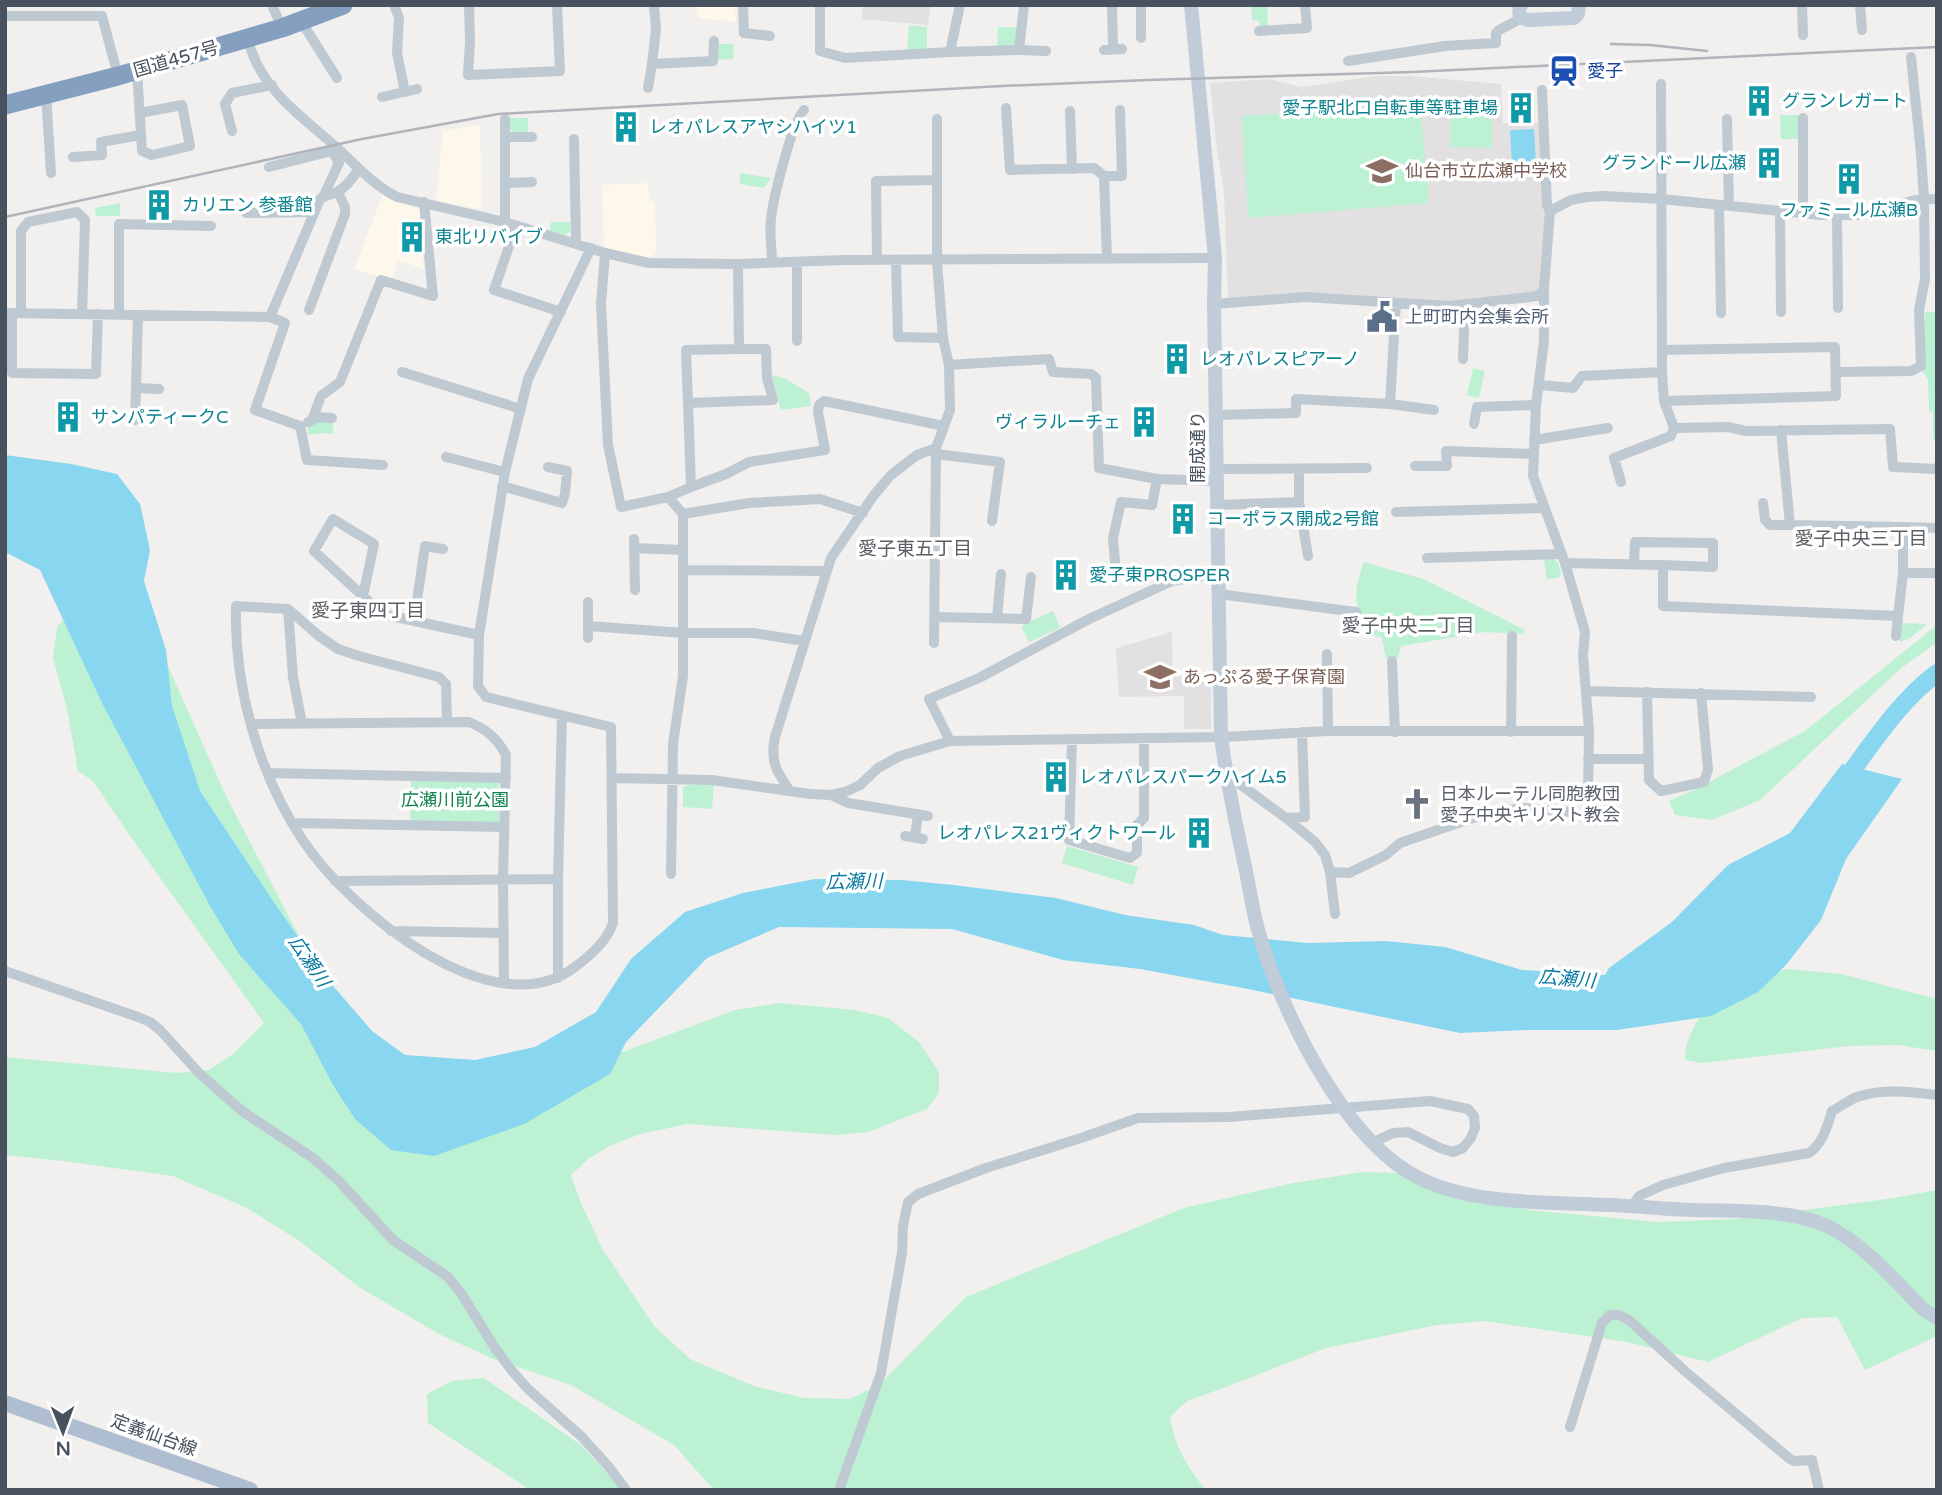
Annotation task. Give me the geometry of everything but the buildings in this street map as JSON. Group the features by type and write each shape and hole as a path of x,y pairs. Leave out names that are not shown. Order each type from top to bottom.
{"highway":[{"name":"国道457号","path":"5,105 282,29 343,5"}],"main road":[{"name":"定義仙台線","path":"5,1403 250,1490"}],"street":[{"path":"271,5 282,29"},
{"path":"394,5 399,18 397,53 404,92"},
{"path":"469,5 468,75 560,71 557,5"},
{"path":"648,88 656,30 654,5"},
{"path":"743,5 744,33 770,36"},
{"path":"819,65 820,5"},
{"path":"950,52 960,5"},
{"path":"1019,50 1024,5"},
{"path":"1112,5 1113,49"},
{"path":"1141,5 1142,37"},
{"name":"開成通り","path":"1191,5 1215,258 1221,737 1226,774 1259,933 1283,997 1310,1054 1350,1118 1372,1143 1398,1166 1420,1179 1469,1195 1528,1201 1740,1211 1799,1217 1826,1226 1848,1238 1923,1309 1937,1318"},
{"path":"1259,31 1307,28 1305,5"},
{"path":"1348,61 1445,46 1496,43 1496,33 1522,12 1529,20 1574,18 1578,14 1579,5"},
{"path":"1802,5 1803,35"},
{"path":"1860,5 1862,30"},
{"path":"5,16 27,11 102,16 118,76"},
{"path":"301,21 337,78"},
{"path":"247,39 258,66 272,85 305,121 383,190 397,197 510,224 605,253 649,263 1215,258"},
{"path":"652,64 713,61 715,41"},
{"path":"820,51 845,58 950,52 1046,51"},
{"path":"1837,372 1911,370 1921,366 1919,310 1925,279 1924,199 1911,57"},
{"path":"137,70 142,151 152,155 190,146 182,105 140,113"},
{"path":"1622,482 1614,458 1671,436 1674,428 1664,401 1662,372 1661,84"},
{"path":"232,131 225,104 232,93 272,85"},
{"path":"382,97 417,89"},
{"path":"1542,90 1550,211 1544,341 1536,405 1534,477 1564,559 1585,632 1583,655 1589,731 1588,794"},
{"path":"46,94 51,173"},
{"path":"1006,108 1010,170 1094,168 1104,176 1122,176 1120,110"},
{"path":"772,262 770,221 775,194 800,113 804,110"},
{"path":"1070,111 1072,169"},
{"path":"1802,118 1803,214"},
{"path":"505,119 505,183 510,224 494,290 561,312"},
{"path":"934,643 936,451 950,410 949,365 943,338 937,261 937,119"},
{"path":"1721,313 1727,119"},
{"path":"73,157 102,155 102,142 141,135"},
{"path":"505,137 532,137"},
{"path":"574,139 576,243"},
{"path":"269,167 332,151 339,163 313,212 270,317"},
{"path":"324,195 347,185 359,169"},
{"path":"1104,176 1107,259"},
{"path":"877,260 876,181 937,180"},
{"path":"505,183 532,182"},
{"path":"309,310 345,214 338,191"},
{"path":"1550,211 1571,200 1621,195 1780,212 1837,215 1871,212 1915,200 1937,199"},
{"path":"312,420 321,396 340,382 381,280 433,296 424,202"},
{"path":"82,314 85,220 77,212 28,222 21,231 13,313 12,373 96,374 98,314"},
{"path":"246,212 313,212"},
{"path":"1780,212 1781,312"},
{"path":"1837,215 1838,308"},
{"path":"119,314 119,224 211,226"},
{"path":"447,721 446,684 439,677 338,649 288,609 236,606 239,670 251,724 268,774 292,823 314,856 367,912 413,947 475,976 531,986 551,982 569,972 593,952 605,939 613,923 611,727 486,697 478,686 479,635 502,486 528,379 591,248"},
{"path":"605,253 601,304 608,445 621,507 668,496 726,474 749,462 825,450 818,412 819,405 824,401 944,426"},
{"path":"896,261 898,337 943,338"},
{"path":"797,262 797,341"},
{"path":"738,264 739,349"},
{"path":"1214,304 1305,297 1439,306 1531,297 1539,295 1545,289"},
{"path":"1390,404 1396,303"},
{"path":"1463,359 1465,304"},
{"path":"13,313 270,317 285,323 255,410 300,426 318,417 332,418"},
{"path":"135,420 138,315"},
{"path":"1662,350 1835,346 1837,372 1836,396 1664,401"},
{"path":"688,403 773,400 767,378 766,349 686,351 691,487"},
{"path":"949,365 1049,359 1053,372 1091,374 1096,378 1099,468 1157,478 1299,469 1367,468"},
{"path":"402,372 521,409"},
{"path":"1540,384 1573,388 1582,376 1662,372"},
{"path":"136,388 159,389"},
{"path":"1217,415 1296,414 1296,399 1390,404 1434,410"},
{"path":"1474,424 1474,403 1536,405"},
{"path":"300,426 307,460 383,465"},
{"path":"1674,428 1728,427 1746,431 1890,429 1893,467 1937,469"},
{"path":"1535,440 1608,428"},
{"path":"1781,430 1790,525"},
{"path":"790,791 774,765 772,751 804,641 831,558 891,475 917,455 936,451 999,462 992,521"},
{"path":"1415,466 1447,466 1446,451 1534,454"},
{"path":"446,457 505,472"},
{"path":"502,486 562,503 568,471 548,467"},
{"path":"1299,469 1299,502 1308,556"},
{"path":"1116,573 1113,538 1121,502 1152,505 1157,478"},
{"path":"668,496 684,514 683,676 673,744 671,874"},
{"path":"684,514 749,503 820,499 863,513"},
{"path":"1217,505 1299,502"},
{"path":"1763,503 1765,520 1770,525 1937,528"},
{"path":"1396,513 1544,508"},
{"path":"363,596 374,544 333,519 314,551 382,614 479,635"},
{"path":"1896,636 1903,573 1903,527"},
{"path":"1427,558 1564,559 1634,564 1713,567 1713,543 1635,542 1634,564"},
{"path":"1674,542 1663,606 1898,615"},
{"path":"635,590 634,544 683,550"},
{"path":"414,621 425,546 443,549"},
{"path":"683,570 827,571"},
{"path":"950,741 929,699 979,678 1079,624 1172,581 1219,573"},
{"path":"1903,573 1937,573"},
{"path":"997,618 1001,574"},
{"path":"934,617 1026,619 1031,577"},
{"path":"1219,594 1356,612"},
{"path":"588,602 588,638"},
{"path":"288,609 293,677 302,724"},
{"path":"588,626 684,633 753,633 804,641"},
{"path":"1511,732 1512,636"},
{"path":"1328,654 1328,731"},
{"path":"1392,661 1395,732"},
{"path":"1586,691 1811,697"},
{"path":"1647,692 1649,780 1661,791 1704,782 1708,769 1701,693"},
{"path":"558,978 562,715"},
{"path":"251,724 469,722 482,727 495,738 506,755 504,983"},
{"path":"612,778 712,780 831,795 860,785 878,768 900,756 950,741 1221,737 1328,731 1589,731"},
{"path":"1286,818 1305,817 1302,732"},
{"path":"1072,739 1069,841 1130,858 1137,853 1137,825 1144,818 1144,738"},
{"path":"1588,759 1648,760"},
{"path":"268,774 506,778"},
{"path":"1226,774 1315,842 1325,855 1335,914"},
{"path":"831,795 848,803 923,815 914,837"},
{"path":"1329,872 1349,873 1386,855 1400,843 1490,812 1525,808 1570,812"},
{"path":"292,823 505,827"},
{"path":"335,881 558,878"},
{"path":"391,931 504,933"},
{"path":"5,971 138,1017 160,1030 200,1074 242,1111 313,1158 345,1187 393,1240 447,1277 461,1293 513,1372 582,1437 626,1490"},
{"path":"1632,1206 1639,1196 1663,1185 1724,1168 1809,1153 1818,1146 1832,1111 1857,1097 1897,1092 1937,1095"},
{"path":"839,1490 881,1373 891,1329 902,1254 903,1226 908,1202 918,1194 986,1168 1138,1118 1229,1116 1430,1101 1468,1109 1474,1116 1475,1128 1471,1138 1463,1148 1454,1152 1408,1132 1392,1133 1372,1143"},
{"path":"1570,1427 1602,1323 1610,1315 1619,1315 1629,1320 1790,1460 1812,1460 1819,1490"}],"shaded area":[{"path":"697,5 735,5 736,22 698,18"},
{"path":"863,5 931,5 928,25 861,19"},
{"name":"仙台市立広瀬中学校","path":"1376,76 1411,76 1501,84 1503,123 1539,122 1546,211 1541,289 1531,293 1444,303 1228,298 1224,193 1210,83 1269,79 1302,87"},
{"path":"480,125 482,209 436,201 443,131"},
{"path":"648,183 649,199 655,204 656,253 650,258 604,248 602,185"},
{"path":"383,194 419,210 424,269 398,260 392,281 354,269"},
{"path":"1172,632 1173,677 1211,676 1211,729 1184,729 1184,696 1119,697 1116,648"}],"green space":[{"path":"1251,5 1267,5 1268,27 1260,27 1259,21 1252,20"},
{"path":"909,25 927,27 927,51 907,52"},
{"path":"998,27 1019,27 1017,42 1012,48 997,49"},
{"path":"716,44 734,44 733,59 717,60"},
{"path":"1420,104 1429,203 1248,218 1242,116"},
{"path":"1450,112 1492,112 1492,148 1450,147"},
{"path":"1780,115 1800,115 1800,139 1781,139"},
{"path":"509,118 528,118 528,134 516,134 510,129"},
{"path":"740,173 771,178 764,188 740,184"},
{"path":"120,203 120,216 96,216 95,208"},
{"path":"551,222 570,222 570,231 565,235 550,231"},
{"path":"1925,312 1937,312 1937,439 1933,439 1933,412 1929,411 1928,380 1923,372"},
{"path":"1473,368 1485,371 1479,398 1467,395"},
{"path":"772,375 784,378 809,393 811,406 781,410"},
{"path":"322,420 334,421 332,434 308,435 308,424"},
{"path":"1553,558 1561,573 1559,578 1547,579 1544,559"},
{"path":"1364,562 1423,579 1525,630 1523,634 1485,632 1401,646 1398,658 1386,658 1382,638 1371,635 1371,625 1364,619 1357,604 1357,587"},
{"path":"1053,611 1060,628 1029,642 1021,626"},
{"path":"72,612 167,664 226,796 328,992 386,1059 482,1072 612,1056 735,1010 779,1003 855,1010 888,1018 919,1042 939,1072 939,1093 927,1109 868,1132 834,1135 688,1124 640,1134 610,1146 588,1159 571,1175 603,1250 655,1327 690,1359 754,1386 804,1398 850,1399 880,1384 966,1297 1184,1208 1288,1184 1362,1172 1406,1173 1458,1185 1528,1210 1657,1222 1736,1219 1937,1190 1937,1336 1865,1370 1837,1317 1802,1318 1708,1362 1627,1342 1484,1321 1437,1325 1326,1348 1187,1401 1170,1417 1172,1428 1183,1456 1206,1490 714,1490 674,1445 571,1385 491,1358 439,1334 359,1287 298,1240 247,1208 173,1176 5,1155 5,1057 177,1073 209,1070 233,1054 264,1023 93,781 78,771 67,708 53,658 57,627"},
{"path":"1901,623 1927,624 1910,638 1900,642"},
{"path":"1937,625 1937,642 1900,669 1760,800 1712,820 1675,815 1669,801 1805,731"},
{"name":"広瀬川前公園","path":"411,778 499,779 499,823 410,821"},
{"path":"714,783 712,809 683,807 683,786"},
{"path":"1067,846 1138,867 1133,885 1062,863"},
{"path":"1789,969 1841,974 1937,999 1937,1051 1898,1045 1849,1046 1702,1063 1685,1060 1695,1025 1720,995 1745,979"},
{"path":"484,1378 581,1445 623,1490 528,1490 428,1423 427,1394 452,1381"}],"water":[{"path":"1534,129 1536,165 1512,166 1510,130"},
{"path":"5,455 71,464 117,474 140,504 150,550 144,581 166,650 172,706 200,791 328,980 372,1031 405,1055 475,1060 535,1047 596,1012 631,959 685,912 743,893 815,879 901,880 954,885 1056,898 1125,915 1194,925 1223,935 1308,943 1386,941 1445,947 1522,970 1605,975 1609,968 1672,922 1728,865 1790,833 1842,764 1902,779 1846,859 1821,920 1786,965 1758,992 1711,1016 1617,1030 1460,1033 1140,969 1063,960 952,929 779,927 707,958 626,1042 610,1074 524,1124 434,1156 391,1150 355,1119 333,1085 301,1024 239,954 210,906 102,703 40,570 5,552"}],"waterway":[{"name":"広瀬川","path":"1842,784 1897,711 1937,673"}],"railway":[{"path":"1611,44 1707,51"},
{"path":"5,217 362,139 498,114 1002,86 1412,72 1937,47"}],"place":[{"name":"愛子","path":"1564,71"},
{"name":"グランレガート","path":"1759,101"},
{"name":"愛子駅北口自転車等駐車場","path":"1521,108"},
{"name":"レオパレスアヤシハイツ1","path":"626,127"},
{"name":"グランドール広瀬","path":"1769,163"},
{"name":"仙台市立広瀬中学校","path":"1382,171"},
{"name":"ファミール広瀬B","path":"1849,179"},
{"name":"カリエン 参番館","path":"159,205"},
{"name":"東北リバイブ","path":"412,237"},
{"name":"上町町内会集会所","path":"1382,317"},
{"name":"レオパレスピアーノ","path":"1177,359"},
{"name":"サンパティークC","path":"68,417"},
{"name":"ヴィラルーチェ","path":"1144,422"},
{"name":"コーポラス開成2号館","path":"1183,519"},
{"name":"愛子東PROSPER","path":"1066,575"},
{"name":"あっぷる愛子保育園","path":"1160,677"},
{"name":"レオパレスパークハイム5","path":"1056,777"},
{"name":"日本ルーテル同胞教団 愛子中央キリスト教会","path":"1417,804"},
{"name":"レオパレス21ヴィクトワール","path":"1199,833"}],"district":[{"name":"愛子中央三丁目","path":"1861,538"},
{"name":"愛子東五丁目","path":"915,548"},
{"name":"愛子東四丁目","path":"368,610"},
{"name":"愛子中央二丁目","path":"1408,625"}]}
